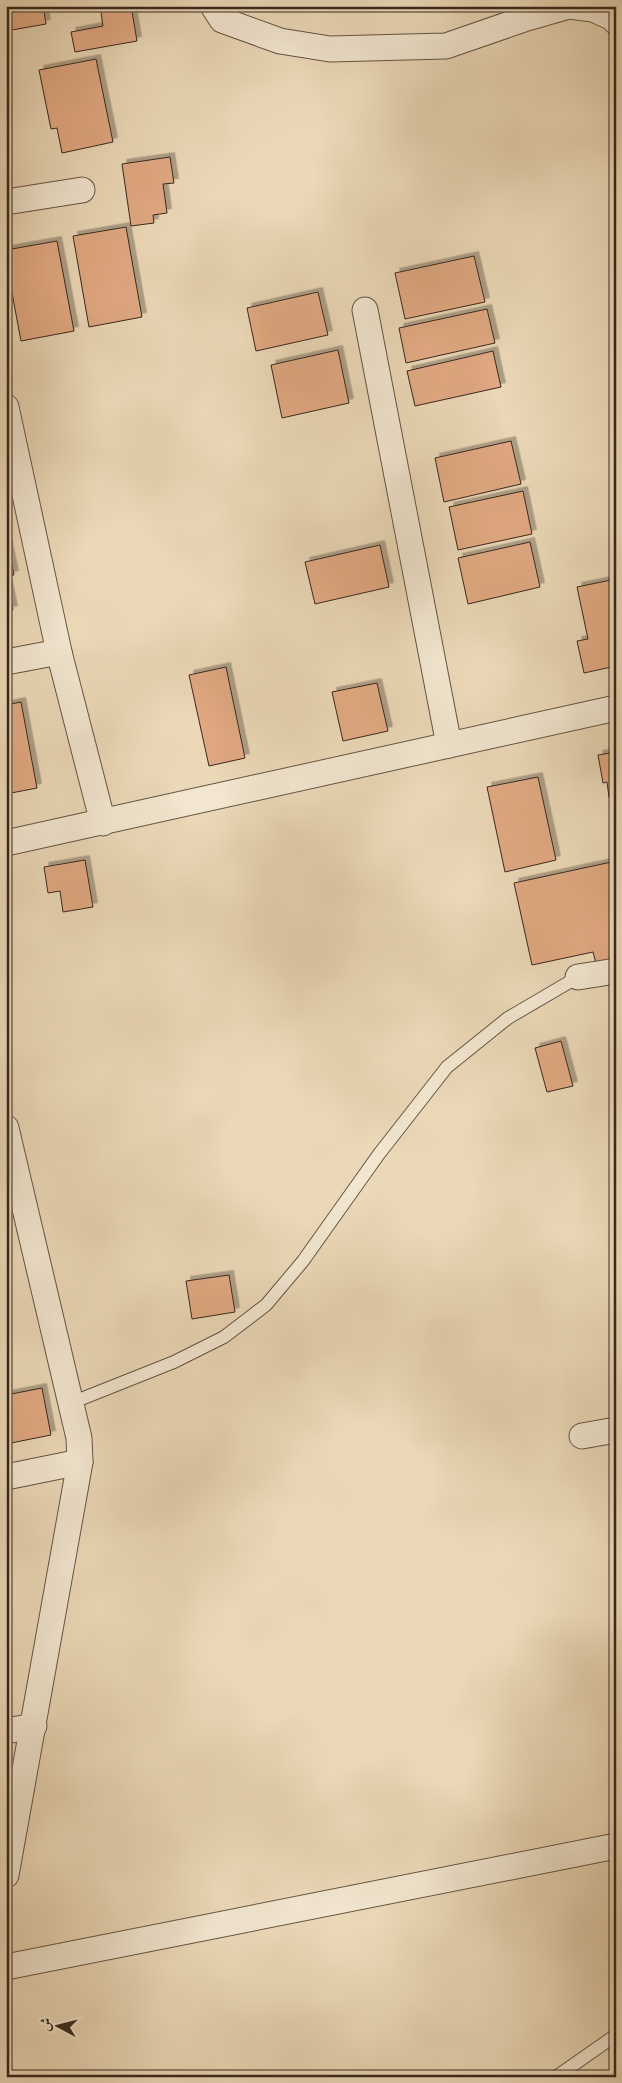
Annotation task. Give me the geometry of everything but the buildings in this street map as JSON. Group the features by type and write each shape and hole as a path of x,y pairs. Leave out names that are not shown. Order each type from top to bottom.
{"street":[{"path":"213,6 222,20 230,23 280,41 330,49 446,46 527,18 569,6 593,10 613,18 616,22"},
{"path":"6,202 82,190"},
{"path":"364,310 449,745"},
{"path":"6,407 59,652 103,823"},
{"path":"6,662 59,652"},
{"path":"6,843 616,708"},
{"path":"578,976 616,971"},
{"path":"6,1128 79,1438 80,1462 6,1875"},
{"path":"582,1436 616,1430"},
{"path":"6,1477 80,1462"},
{"path":"6,1731 34,1726"},
{"path":"6,1967 616,1846"}],"lane":[{"path":"70,1403 174,1362 224,1337 266,1305 303,1261 380,1154 447,1067 508,1018 578,976"},
{"path":"556,2077 616,2035"}]}
